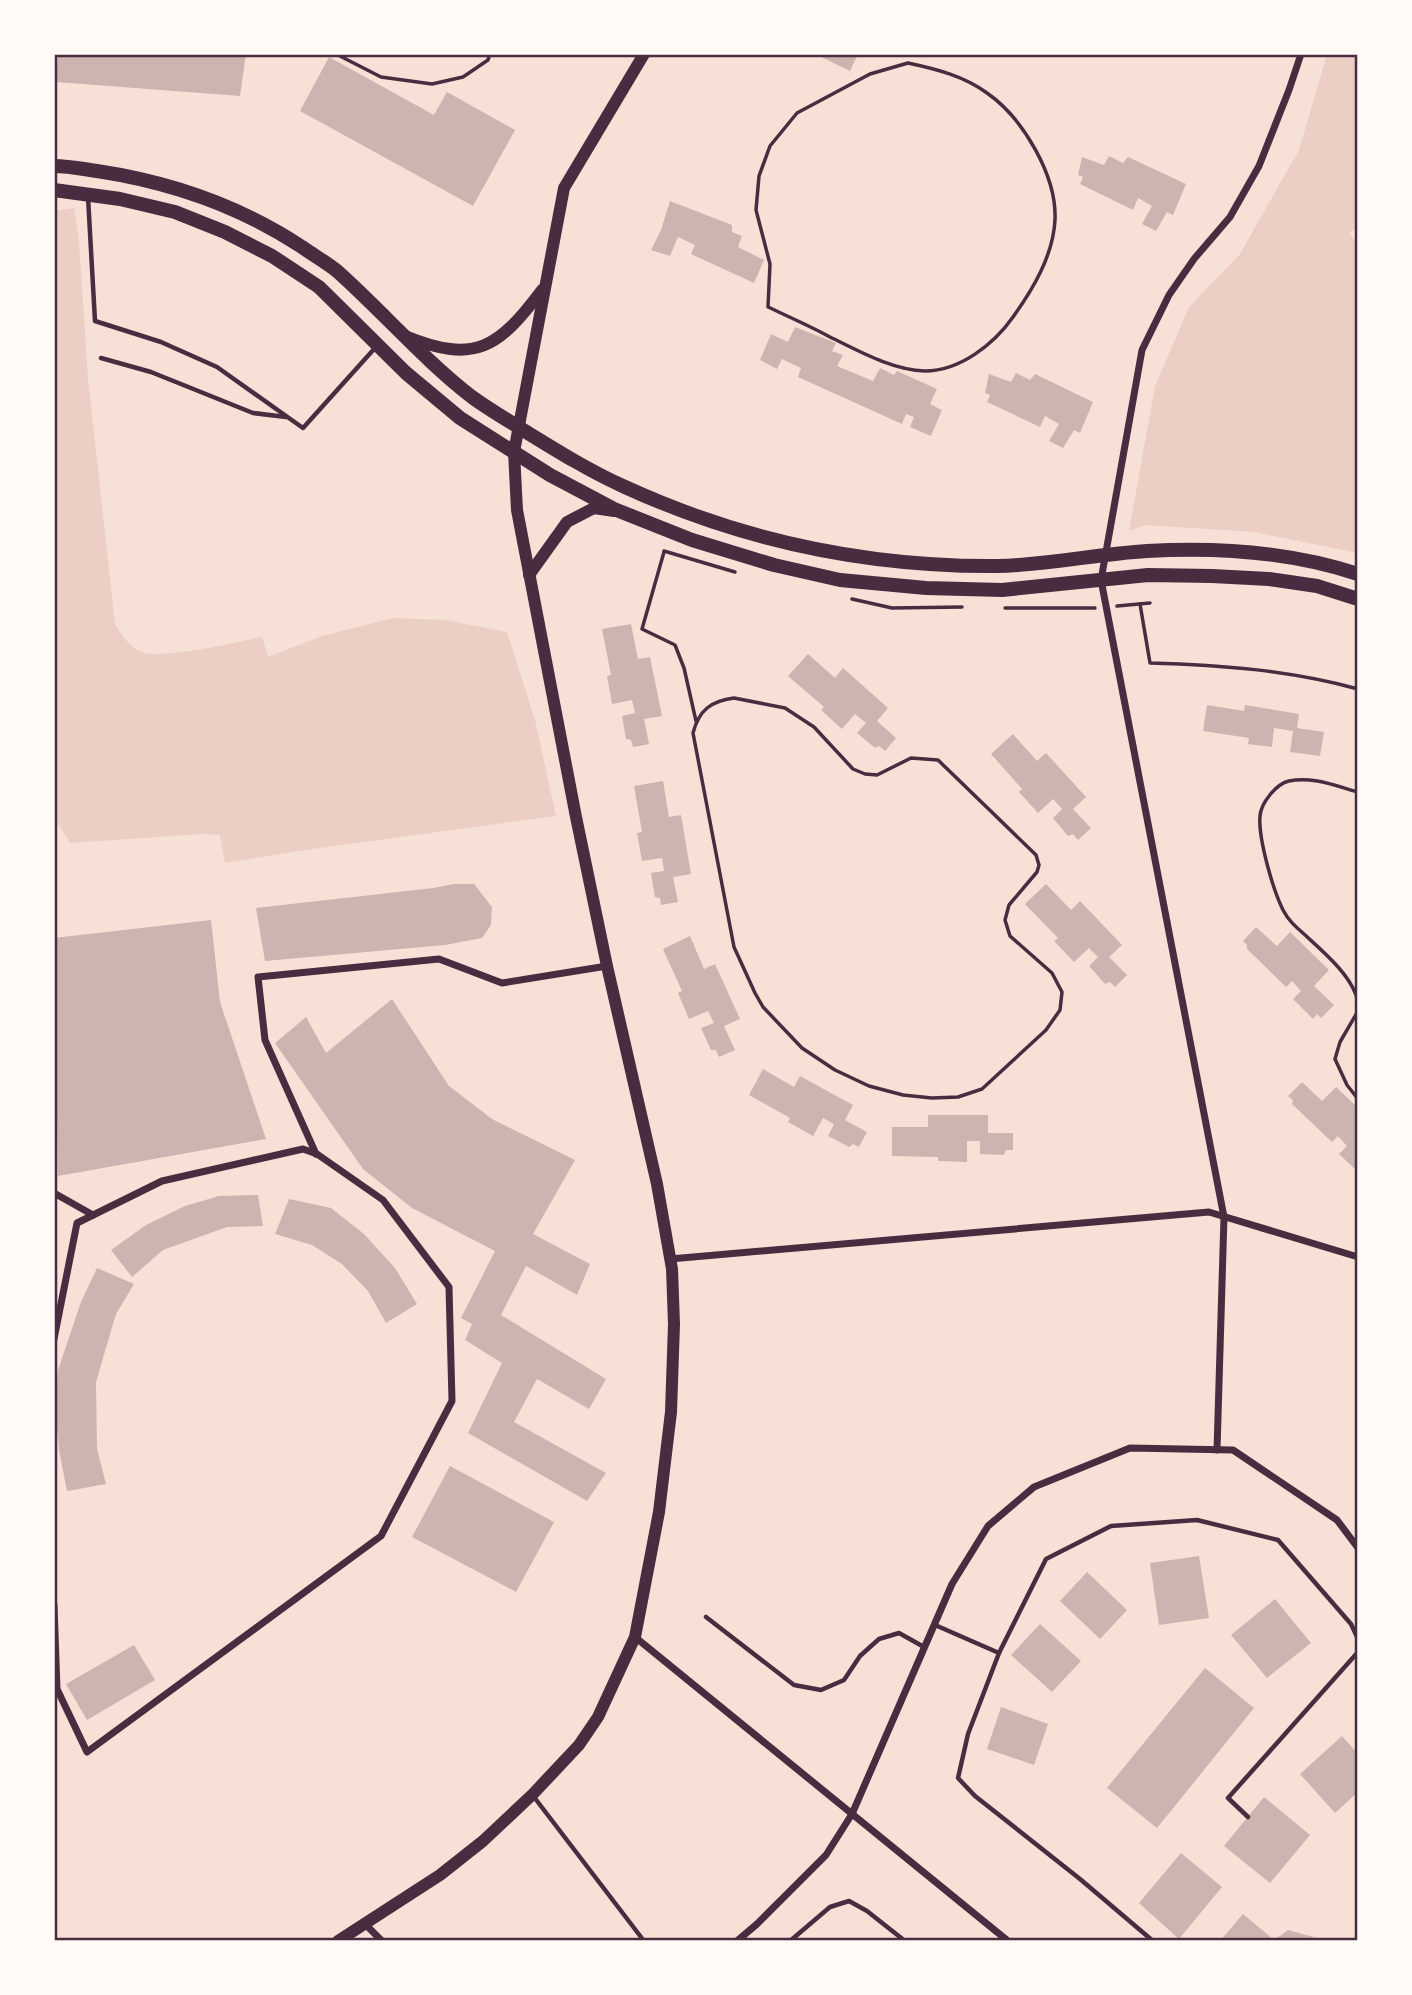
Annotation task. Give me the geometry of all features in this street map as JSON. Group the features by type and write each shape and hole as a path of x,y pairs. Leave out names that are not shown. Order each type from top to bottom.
{"main road":[{"path":"54,166 124,175 183,190 235,210 284,235 334,268 422,355 474,398 562,454 624,487 700,517 780,542 831,554 927,564 1001,566 1147,551 1272,555 1323,562 1358,574"},
{"path":"54,190 88,194 175,212 225,232 272,256 319,287 406,373 460,418 550,475 625,513 670,531 774,565 841,580 926,588 1002,590 1148,575 1269,579 1317,586 1358,599"}],"street":[{"path":"338,1941 440,1875 483,1841 533,1794 579,1745 598,1717 635,1637 659,1512 671,1412 674,1324 670,1259 657,1184 607,966 529,575 517,510 513,452 564,188 644,54"},
{"path":"1217,1450 1224,1217 1101,580 1142,350 1169,295 1194,259 1230,217 1259,166 1301,54"},
{"path":"401,334 428,345 462,351 495,341 519,321 544,286"},
{"path":"529,575 567,522 594,508 625,513"},
{"path":"317,1154 265,1040 258,977 439,959 502,983 607,966"},
{"path":"54,1339 77,1223 162,1181 303,1149 317,1154 383,1200 449,1287 452,1401 381,1536 87,1752 57,1689 54,1605"},
{"path":"54,1194 93,1215"},
{"path":"670,1259 1209,1212 1358,1257"},
{"path":"737,1941 826,1855 852,1814 952,1584 988,1526 1034,1487 1130,1448 1233,1450 1337,1520 1358,1548"},
{"path":"635,1637 1008,1941"},
{"path":"365,1924 382,1941"}],"lane":[{"path":"88,194 95,321 161,342 217,367 303,428 378,345"},
{"path":"101,358 151,372 253,413 288,417"},
{"path":"1153,1941 975,1796 958,1778 968,1734 999,1653 1046,1559 1111,1526 1197,1520 1278,1540 1350,1624 1358,1639"},
{"path":"706,1618 794,1685 821,1690 844,1680 860,1656 879,1639 899,1633 924,1647"},
{"path":"934,1625 999,1653"},
{"path":"1248,1817 1228,1798 1358,1652"},
{"path":"533,1794 644,1941"},
{"path":"790,1941 830,1907 849,1901 867,1910 905,1941"}],"path":[{"path":"336,54 380,77 432,84 463,77 488,60 490,54"},
{"path":"908,63 947,72 987,92 1014,117 1039,157 1052,188 1055,221 1046,260 1026,299 1000,336 954,366 926,371 902,367 863,354 768,307 771,289 770,264 756,210 759,176 769,146 797,113 870,74 908,63"},
{"path":"670,531 642,629 675,645 684,668 696,723 693,733 701,782 734,947 763,1007 802,1048 835,1070 869,1086 904,1096 958,1097 982,1089 1046,1030 1060,1010 1062,992 1052,973 1010,936 1005,920 1009,905 1037,872 1039,864 1036,855 938,760 911,758 877,775 865,774 853,768 814,727 785,708 734,698 709,705 696,723"},
{"path":"1140,604 1150,663 1241,667 1322,679 1358,690"},
{"path":"1358,792 1317,780 1289,781 1276,788 1260,814 1261,834 1272,879 1283,909 1289,920 1349,983 1356,996 1358,1011 1340,1042 1335,1059 1347,1086 1358,1099"}],"shaded area":[{"path":"1327,54 1358,54 1358,228 1349,232 1358,245 1358,553 1254,532 1145,525 1129,531 1155,386 1189,307 1240,254 1299,150"},
{"path":"74,208 79,241 88,378 115,624 126,640 141,652 165,654 262,637 268,657 322,636 393,618 446,620 507,632 535,720 556,816 225,863 220,835 70,843 54,818 54,211"}],"building":[{"path":"58,54 246,54 240,96 56,82"},
{"path":"815,54 858,54 850,71"},
{"path":"329,57 434,115 447,92 515,130 473,206 300,111"},
{"path":"1109,156 1123,163 1128,157 1186,184 1173,215 1167,212 1156,231 1142,224 1152,206 1138,198 1133,210 1080,184 1083,177 1078,175 1082,157 1104,165"},
{"path":"670,201 732,225 732,232 742,236 738,247 764,260 754,283 691,254 695,245 678,237 670,256 651,250"},
{"path":"795,327 836,343 832,351 843,355 837,366 873,381 880,368 894,375 897,371 937,389 930,404 942,410 931,436 910,427 914,417 906,414 902,424 798,377 801,368 782,359 777,369 760,360 771,334 788,342"},
{"path":"1016,373 1030,380 1035,374 1093,402 1080,433 1074,430 1063,448 1049,441 1059,424 1045,416 1040,427 987,402 990,395 985,393 989,374 1011,382"},
{"path":"631,624 638,659 650,657 662,716 644,719 649,744 633,747 631,740 626,739 622,716 635,713 632,700 612,704 607,676 611,675 602,629"},
{"path":"808,654 835,678 843,668 888,708 877,721 896,738 885,751 879,746 875,748 857,733 866,723 855,714 842,729 821,710 824,707 788,676"},
{"path":"1207,705 1244,711 1245,705 1299,714 1297,728 1324,732 1320,756 1290,752 1293,731 1274,728 1272,747 1248,744 1249,738 1203,731"},
{"path":"1013,734 1037,761 1046,753 1086,797 1073,809 1091,828 1078,840 1073,834 1068,836 1053,818 1062,809 1053,799 1038,813 1019,792 1022,789 991,754"},
{"path":"663,781 669,817 681,815 691,874 673,877 678,902 661,905 660,898 655,897 651,873 664,871 662,858 642,861 637,833 642,832 634,786"},
{"path":"454,884 474,884 492,907 491,925 482,938 445,945 265,961 256,908"},
{"path":"1046,884 1071,910 1080,901 1122,945 1109,957 1127,975 1115,987 1110,982 1105,984 1089,966 1098,957 1089,948 1074,962 1054,941 1058,938 1025,904"},
{"path":"211,920 220,1002 266,1139 58,1176 54,938"},
{"path":"1256,927 1277,946 1290,932 1329,970 1314,986 1334,1005 1321,1018 1317,1014 1313,1019 1293,999 1301,991 1292,981 1286,987 1247,949 1243,941"},
{"path":"690,936 704,969 715,964 740,1019 724,1026 735,1050 719,1057 716,1050 711,1050 701,1028 714,1023 708,1011 689,1019 678,993 682,991 663,949"},
{"path":"392,999 449,1086 492,1119 575,1160 533,1234 590,1264 577,1295 526,1266 501,1315 606,1379 589,1409 537,1379 514,1422 606,1473 587,1501 468,1433 502,1363 465,1340 472,1324 461,1318 495,1251 412,1208 363,1169 275,1043 306,1017 326,1053"},
{"path":"763,1069 794,1087 800,1076 853,1105 845,1120 867,1132 859,1147 853,1144 849,1147 828,1136 834,1124 823,1118 813,1136 788,1122 790,1118 749,1095"},
{"path":"1302,1082 1322,1101 1336,1087 1358,1108 1358,1172 1339,1154 1347,1146 1338,1136 1332,1142 1292,1104 1293,1100 1288,1096"},
{"path":"928,1115 988,1115 988,1133 1013,1133 1013,1150 1006,1150 1004,1155 980,1154 980,1141 967,1141 967,1162 938,1161 938,1157 892,1156 892,1127 928,1127"},
{"path":"258,1195 263,1226 227,1227 163,1250 132,1277 111,1250 146,1225 185,1206 219,1196"},
{"path":"289,1199 331,1208 364,1234 395,1268 417,1304 386,1323 368,1291 342,1264 312,1245 275,1234"},
{"path":"97,1268 134,1284 116,1314 96,1382 97,1449 106,1484 67,1491 59,1450 55,1404 58,1370 81,1302"},
{"path":"450,1466 554,1522 516,1592 412,1537"},
{"path":"1199,1556 1209,1618 1159,1625 1150,1563"},
{"path":"1087,1572 1127,1610 1100,1639 1060,1601"},
{"path":"1275,1599 1311,1643 1267,1678 1231,1635"},
{"path":"1040,1624 1081,1661 1052,1692 1011,1655"},
{"path":"134,1645 155,1680 87,1720 66,1684"},
{"path":"1205,1668 1254,1708 1157,1828 1107,1788"},
{"path":"1001,1707 1048,1724 1034,1765 987,1749"},
{"path":"1342,1736 1358,1754 1358,1792 1335,1813 1300,1774"},
{"path":"1264,1797 1310,1835 1270,1883 1224,1846"},
{"path":"1181,1853 1222,1887 1179,1939 1139,1903"},
{"path":"1243,1914 1274,1940 1288,1930 1317,1938 1317,1941 1220,1941"}]}
